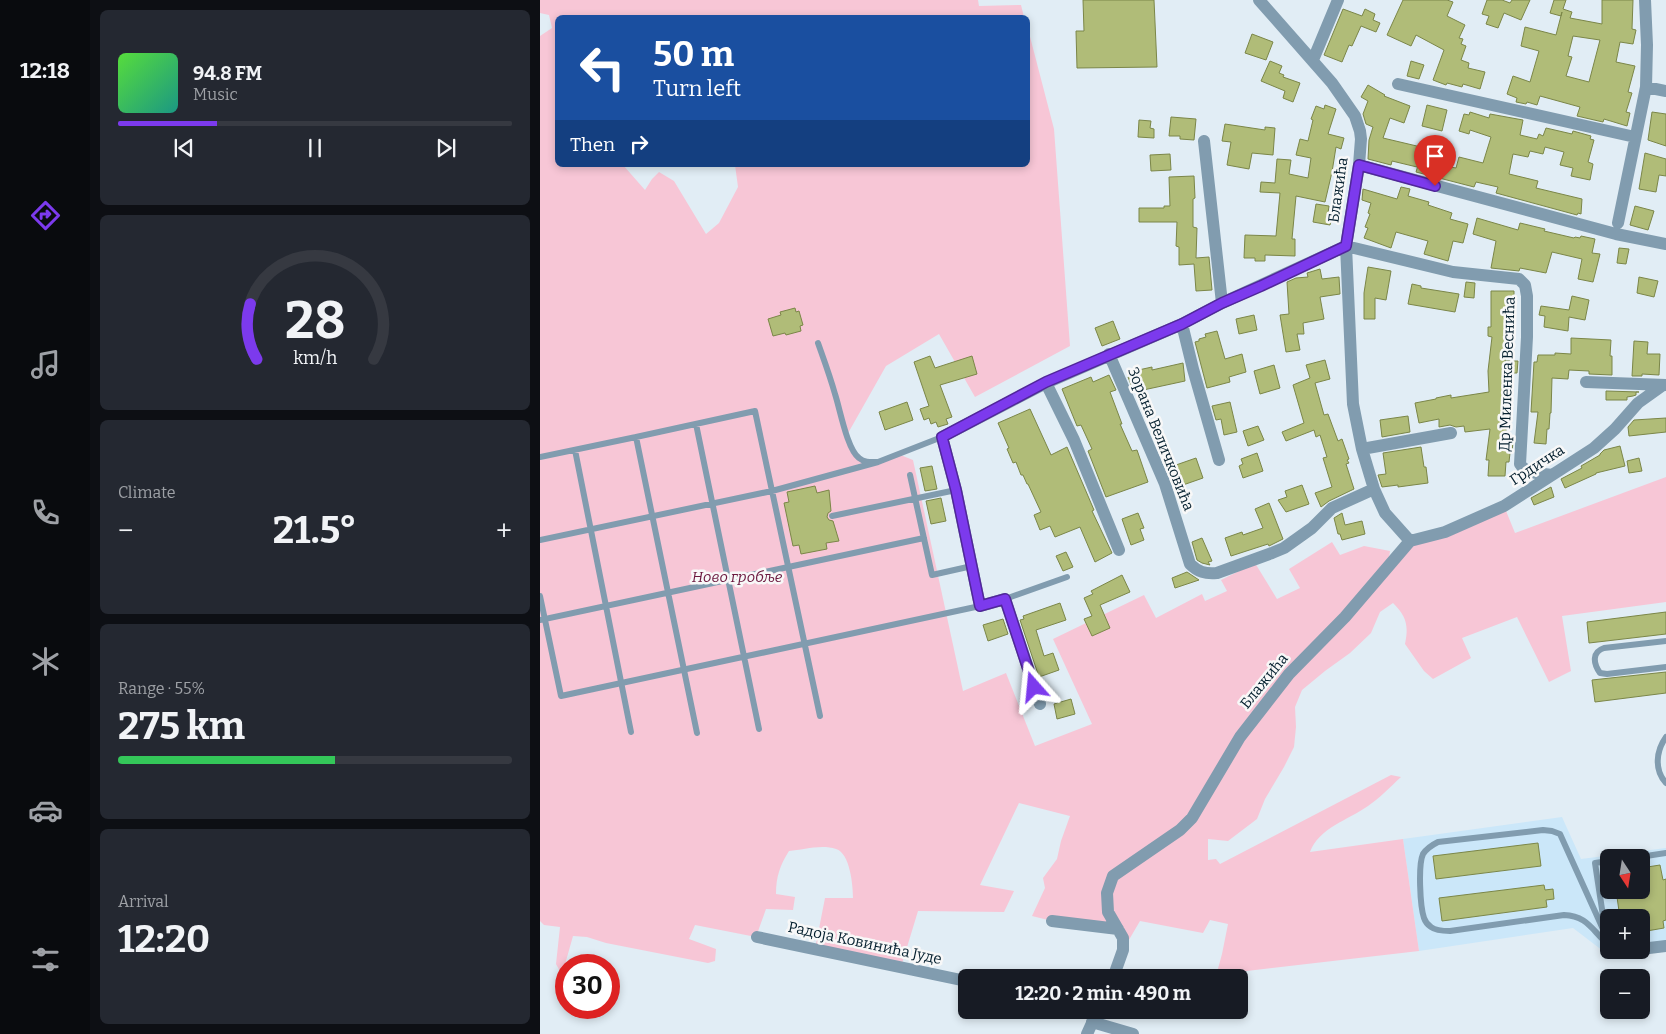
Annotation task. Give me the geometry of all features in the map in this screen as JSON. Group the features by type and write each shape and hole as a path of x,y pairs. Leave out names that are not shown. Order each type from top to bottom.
{"street":[{"name":"Блажића","path":"1116,969 1123,950 1123,938 1108,912 1107,893 1114,876 1180,830 1192,818 1240,737 1289,674 1345,617 1410,541 1385,512 1374,489 1362,449 1353,404 1346,246 1359,165 1361,139 1355,116 1313,60 1259,0"},
{"path":"1313,60 1338,0"},
{"path":"1618,224 1646,87 1645,0"},
{"path":"1398,84 1635,137"},
{"path":"1646,87 1666,91"},
{"path":"1204,141 1222,303"},
{"path":"1359,165 1616,234 1666,244"},
{"path":"1040,704 1005,599 980,606 956,490 942,437 1046,382 1182,324 1222,303 1346,246"},
{"name":"Др Миленка Веснића","path":"1346,246 1453,272 1519,279 1523,282 1526,287 1527,296 1527,337 1520,464 1522,468 1528,471 1551,475"},
{"path":"1182,324 1219,460"},
{"name":"Зорана Величковића","path":"1109,354 1165,484 1190,564 1196,570 1207,574 1217,573 1272,554 1294,542 1312,528 1332,508 1374,489"},
{"path":"1046,382 1074,440 1119,550"},
{"name":"Грдичка","path":"1586,382 1664,385"},
{"name":"Грдичка","path":"1410,541 1445,532 1504,506 1594,448 1615,429 1638,403 1664,385"},
{"path":"1362,449 1451,433"},
{"path":"1052,921 1118,929"},
{"name":"Радоја Ковинића Јуде","path":"757,937 958,979"},
{"path":"1650,948 1666,946"},
{"path":"1090,1028 1133,1034"}],"lane":[{"path":"818,342 847,435 854,451 859,458 869,463 878,462"},
{"path":"540,457 755,412 820,716"},
{"path":"696,424 759,729"},
{"path":"636,437 697,733"},
{"path":"540,540 772,491 878,462 942,437"},
{"path":"575,450 630,732"},
{"path":"910,475 932,575 972,566"},
{"path":"832,516 956,490"},
{"path":"542,620 924,538"},
{"path":"1005,599 1067,577"},
{"path":"540,596 542,620 561,696 980,606"},
{"path":"1666,641 1604,648 1598,650 1594,658 1596,668 1600,673 1607,674 1666,667"},
{"path":"1666,737 1660,745 1658,758 1661,777 1666,783"},
{"path":"1543,830 1560,834 1608,942 1584,920 1574,916 1450,931 1432,928 1425,920 1422,908 1422,856 1428,848 1438,842 1543,830"},
{"path":"1650,855 1666,853"},
{"path":"1600,862 1595,863 1600,893"}],"shaded area":[{"path":"1562,817 1581,859 1600,857 1600,899 1650,899 1650,850 1666,848 1666,946 1650,948 1650,909 1600,909 1600,949 1573,928 1419,951 1403,839"}],"green space":[{"name":"Ново гробље","path":"540,0 978,0 979,6 1021,5 1024,15 555,15 555,167 625,167 645,190 659,172 674,181 706,234 719,223 738,187 735,167 1030,167 1030,37 1054,129 1070,346 975,397 939,334 886,366 847,435 854,451 869,463 898,454 913,460 963,691 1006,673 1035,746 1092,724 1053,639 1144,595 1156,618 1202,594 1205,601 1227,591 1221,580 1255,563 1277,599 1300,588 1289,569 1332,542 1340,555 1364,546 1390,551 1388,565 1410,541 1504,506 1515,533 1666,477 1666,602 1562,616 1571,671 1549,682 1517,617 1462,638 1471,658 1433,679 1424,671 1405,644 1407,631 1404,617 1393,603 1380,612 1371,633 1350,653 1302,690 1295,707 1294,747 1265,799 1257,819 1228,841 1208,839 1208,860 1216,859 1220,864 1391,775 1401,777 1372,803 1327,831 1314,844 1310,852 1403,839 1419,951 1248,971 1248,969 1218,969 1228,924 1210,920 1203,933 1140,921 1123,950 1118,929 1052,921 1032,916 1045,888 1043,878 1057,859 1070,816 1019,803 980,885 1014,891 1004,912 918,911 901,967 815,949 825,898 853,898 850,870 845,857 836,849 818,847 789,851 779,871 776,894 795,897 793,910 766,909 756,937 695,925 689,939 716,949 715,961 708,963 606,943 587,937 573,936 568,954 557,954 560,927 544,925 540,921 540,36 552,28 549,15 540,13"}],"building":[{"path":"1083,0 1154,0 1157,67 1077,68 1076,31 1084,31"},
{"path":"1403,0 1447,0 1453,2 1447,16 1465,25 1459,38 1463,39 1461,44 1466,46 1461,60 1469,63 1468,68 1485,72 1480,89 1463,84 1462,87 1447,83 1446,85 1433,80 1444,50 1416,35 1411,46 1387,35"},
{"path":"1487,0 1502,0 1510,3 1512,0 1530,0 1521,20 1504,13 1498,28 1486,24 1489,16 1482,14"},
{"path":"1554,0 1566,0 1563,9 1572,12 1570,18 1602,24 1602,0 1633,0 1632,29 1636,30 1633,44 1620,42 1616,62 1635,66 1628,92 1632,93 1626,112 1630,113 1627,126 1604,119 1603,122 1577,116 1580,107 1540,96 1537,105 1527,102 1526,104 1516,102 1517,98 1507,94 1513,76 1530,82 1539,51 1521,46 1525,27 1556,35 1561,16 1550,13","holes":["1573,36 1600,40 1589,82 1566,76 1572,57 1568,56"]},
{"path":"1343,9 1362,16 1365,9 1375,14 1373,20 1380,23 1376,32 1361,26 1352,46 1349,45 1342,62 1324,55"},
{"path":"1252,34 1273,42 1266,60 1245,53"},
{"path":"1270,61 1282,66 1279,73 1284,75 1283,77 1300,83 1293,102 1283,98 1285,91 1261,81"},
{"path":"1411,61 1424,65 1419,79 1407,76"},
{"path":"1368,85 1384,96 1410,106 1404,123 1390,118 1383,138 1421,147 1417,167 1392,161 1391,165 1368,159 1369,140 1373,127 1366,124 1363,114 1368,101 1361,97"},
{"path":"1325,105 1336,109 1328,134 1344,138 1341,149 1336,147 1325,202 1296,196 1292,239 1295,239 1295,256 1265,255 1265,261 1255,261 1255,258 1244,258 1245,235 1276,236 1280,193 1260,192 1261,182 1275,183 1277,159 1291,160 1289,174 1308,178 1311,158 1296,155 1300,139 1308,141 1313,120 1311,119 1316,106 1324,109"},
{"path":"1427,105 1447,110 1442,131 1422,126"},
{"path":"1470,112 1489,118 1490,114 1523,120 1520,135 1537,139 1539,134 1543,136 1546,128 1572,134 1573,131 1591,136 1590,139 1594,140 1588,162 1593,164 1590,180 1571,176 1573,168 1560,165 1564,152 1545,147 1543,154 1530,151 1528,157 1513,154 1509,174 1538,181 1536,188 1582,199 1581,214 1578,213 1577,215 1496,193 1498,187 1476,182 1474,187 1416,172 1419,162 1439,168 1439,165 1456,168 1459,157 1483,163 1491,137 1470,130 1469,134 1459,131 1464,114 1469,115"},
{"path":"1652,112 1666,114 1666,146 1648,140"},
{"path":"1171,117 1196,119 1194,140 1180,139 1180,136 1169,136"},
{"path":"1139,120 1151,121 1150,128 1154,129 1154,138 1138,137"},
{"path":"1225,124 1265,130 1265,127 1275,128 1273,155 1252,153 1249,169 1227,165 1231,142 1222,141"},
{"path":"1645,153 1666,159 1666,176 1659,175 1656,192 1639,189"},
{"path":"1170,154 1171,170 1151,171 1150,155"},
{"path":"1194,176 1193,227 1197,228 1196,258 1209,257 1212,290 1196,291 1194,264 1179,265 1179,247 1176,246 1177,222 1139,222 1139,208 1164,208 1164,206 1170,206 1169,177"},
{"path":"1401,187 1410,189 1408,196 1429,202 1428,205 1452,213 1450,219 1468,224 1463,243 1453,241 1448,261 1424,254 1428,241 1396,232 1391,248 1364,238 1368,228 1365,227 1370,214 1368,213 1371,203 1362,200 1363,189 1397,199"},
{"path":"1316,204 1329,206 1328,213 1333,214 1330,225 1313,222"},
{"path":"1635,206 1654,211 1648,230 1630,225"},
{"path":"1477,218 1518,230 1520,223 1574,238 1580,238 1581,236 1595,239 1592,253 1600,254 1593,282 1578,279 1582,259 1552,252 1546,273 1520,268 1519,271 1491,268 1496,241 1473,234"},
{"path":"1619,248 1629,249 1626,264 1617,263"},
{"path":"1368,267 1391,271 1386,300 1375,298 1375,319 1364,319 1364,293"},
{"path":"1320,269 1322,279 1339,277 1340,294 1320,297 1324,319 1303,323 1304,334 1297,334 1300,350 1286,352 1280,315 1289,314 1287,282 1296,278 1308,277 1307,273"},
{"path":"1639,277 1658,281 1654,297 1637,293"},
{"path":"1466,282 1475,283 1474,298 1464,297"},
{"path":"1412,284 1421,286 1421,288 1459,294 1455,312 1408,304"},
{"path":"1491,291 1514,291 1514,335 1509,335 1508,337 1505,361 1518,361 1517,373 1512,373 1512,410 1506,410 1506,440 1513,441 1509,462 1506,462 1505,476 1488,476 1489,460 1486,460 1490,429 1465,432 1464,426 1456,427 1450,425 1439,427 1439,419 1419,423 1415,403 1451,395 1451,398 1489,392 1488,371 1492,337 1488,336 1488,327 1491,327"},
{"path":"1572,296 1589,300 1585,320 1569,317 1568,331 1544,327 1545,316 1539,315 1541,306 1569,310"},
{"path":"795,308 796,312 799,311 803,325 800,326 801,331 773,336 768,319 781,315 780,312"},
{"path":"1254,315 1257,330 1239,334 1236,319"},
{"path":"1113,321 1120,339 1102,346 1095,328"},
{"path":"1217,331 1225,359 1242,354 1246,372 1229,377 1230,382 1207,388 1195,342 1206,337 1205,334"},
{"path":"1571,338 1611,340 1612,375 1589,374 1589,371 1569,370 1568,379 1552,378 1551,413 1546,444 1534,443 1538,412 1531,412 1534,362 1537,362 1538,355 1571,354"},
{"path":"1634,341 1648,342 1647,354 1660,354 1659,375 1642,374 1642,376 1632,376"},
{"path":"930,356 935,368 972,356 977,374 940,385 952,417 946,419 948,424 938,427 936,422 931,424 929,418 924,420 920,409 929,406 914,362"},
{"path":"1325,360 1330,379 1315,383 1324,415 1328,414 1338,441 1342,439 1349,459 1347,460 1349,463 1346,464 1354,489 1321,507 1315,493 1332,487 1323,458 1327,457 1320,435 1316,437 1314,430 1286,441 1282,432 1304,423 1293,385 1310,378 1306,365"},
{"path":"1183,363 1185,381 1134,392 1128,377 1135,375 1134,371 1152,367 1152,370"},
{"path":"1274,365 1280,388 1260,394 1254,371"},
{"path":"1109,375 1116,390 1110,392 1122,424 1120,424 1132,451 1137,450 1148,482 1106,497 1088,451 1092,449 1081,425 1077,426 1062,389 1091,377 1093,382"},
{"path":"1606,391 1639,392 1636,392 1636,395 1627,397 1627,400 1606,400"},
{"path":"907,402 913,420 885,430 879,412"},
{"path":"1230,402 1237,432 1224,435 1221,419 1216,420 1212,406"},
{"path":"1030,409 1051,455 1067,447 1094,510 1092,511 1112,553 1095,562 1080,527 1055,537 1050,526 1040,530 1034,515 1041,512 1016,462 1013,463 1007,449 1009,448 998,423"},
{"path":"1408,416 1410,432 1382,437 1380,420"},
{"path":"1666,418 1666,432 1629,436 1628,427 1634,420"},
{"path":"1258,426 1264,440 1248,446 1243,431"},
{"path":"1620,446 1625,466 1596,473 1565,488 1561,479 1582,468 1581,466 1600,455 1604,450"},
{"path":"1421,447 1428,483 1382,487 1378,475 1386,474 1383,453"},
{"path":"1257,453 1263,471 1243,478 1239,466 1243,464 1241,459"},
{"path":"1196,458 1203,478 1183,485 1176,465"},
{"path":"1639,458 1642,471 1629,473 1627,461"},
{"path":"932,466 937,489 925,491 920,468"},
{"path":"1302,485 1309,504 1286,512 1278,500 1287,497 1285,491"},
{"path":"815,486 817,493 829,490 831,511 827,517 833,521 839,541 826,543 827,549 801,554 799,545 793,546 784,503 789,502 787,492"},
{"path":"1551,487 1554,497 1534,505 1531,498"},
{"path":"941,498 946,521 931,524 926,501"},
{"path":"1269,503 1283,539 1269,546 1268,544 1231,556 1225,538 1242,532 1243,535 1263,528 1255,509"},
{"path":"1138,513 1144,528 1140,529 1144,540 1131,545 1122,519"},
{"path":"1342,513 1345,525 1362,521 1365,534 1342,540 1340,534 1338,534 1334,518"},
{"path":"1202,538 1212,561 1208,562 1210,565 1197,560 1192,542"},
{"path":"1066,552 1073,567 1063,571 1056,556"},
{"path":"1187,572 1199,580 1175,588 1172,578"},
{"path":"1122,575 1130,592 1100,605 1110,628 1092,636 1084,619 1092,616 1084,598 1093,594 1091,591"},
{"path":"1060,603 1066,620 1036,630 1044,656 1053,653 1059,670 1039,677 1020,620 1024,619 1023,616"},
{"path":"1666,612 1666,634 1589,643 1587,622"},
{"path":"1003,619 1008,634 988,641 983,625"},
{"path":"1666,672 1666,693 1595,702 1592,680"},
{"path":"1071,699 1075,714 1057,719 1054,704"},
{"path":"1538,843 1541,866 1436,879 1433,856"},
{"path":"1660,865 1663,880 1666,879 1666,920 1663,921 1664,928 1650,930 1650,909 1619,909 1617,899 1650,899 1650,867"},
{"path":"1544,885 1545,890 1553,889 1554,899 1546,900 1547,907 1442,921 1439,898"}],"route":[{"path":"1034,687 1005,599 980,606 956,490 942,437 1046,382 1182,324 1222,303 1346,246 1359,165 1435,186"}]}
